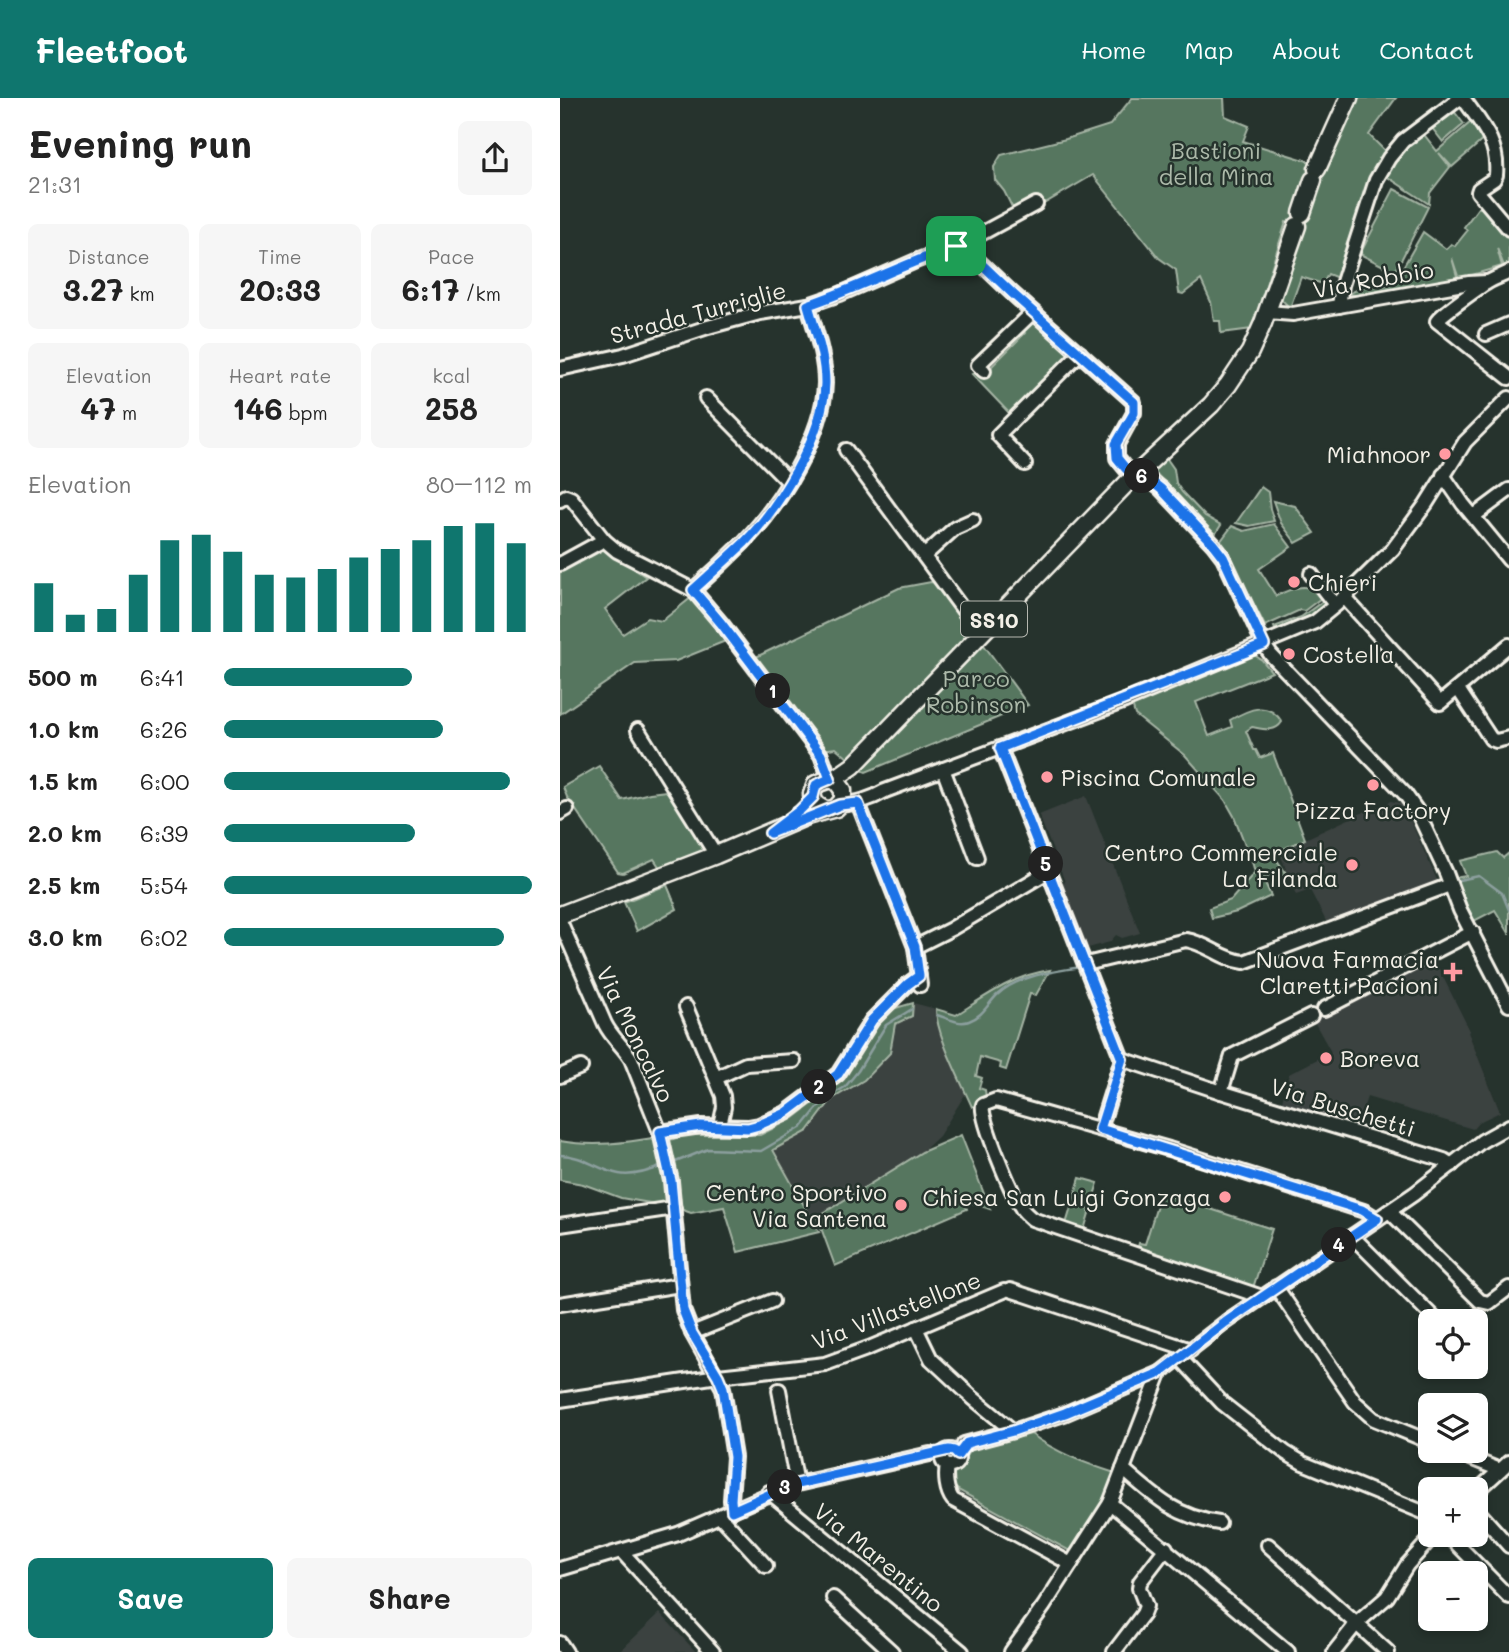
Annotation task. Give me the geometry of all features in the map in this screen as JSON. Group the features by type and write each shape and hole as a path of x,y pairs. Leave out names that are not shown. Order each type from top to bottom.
{"main road":[{"name":"SS10","path":"560,915 770,833 836,793 853,765 980,633 1136,473 1211,405 1250,352 1268,312 1315,174 1349,98"},
{"name":"SS10","path":"770,833 813,797 816,785 836,793"},
{"path":"813,797 815,804 836,793"}],"street":[{"path":"1339,306 1342,285 1373,188 1382,169 1413,132 1461,98 1492,139 1495,148 1496,175 1478,192 1509,229"},
{"name":"Strada Turriglie","path":"560,369 623,355 708,327 760,313 808,305 840,294 956,246 1036,204"},
{"path":"956,246 971,254 1134,402 1134,413 1116,444 1117,458 1126,469 1161,489 1223,557 1264,645 1405,794 1416,811 1509,1005"},
{"path":"1509,272 1487,282 1441,314 1437,321 1509,378"},
{"name":"Via Robbio","path":"1268,312 1283,315 1487,282"},
{"path":"693,590 744,542 762,521 789,482 818,420 825,385 820,345 808,305"},
{"path":"977,369 1033,312"},
{"path":"1486,334 1509,324"},
{"path":"1025,464 998,435 1080,353"},
{"path":"706,398 789,482"},
{"path":"858,803 1264,645 1315,622 1393,549 1465,442 1509,398"},
{"path":"846,450 980,633"},
{"path":"1443,475 1509,561"},
{"path":"1474,516 1509,490"},
{"path":"560,500 566,496 571,498 604,540 627,556 693,590 721,623 821,755 836,793 858,803 915,947 920,981 908,984 872,1020 838,1074 786,1113 748,1128 720,1125 661,1135"},
{"path":"924,556 955,528 973,520"},
{"path":"560,564 604,540"},
{"path":"1315,578 1339,599 1440,703 1509,645"},
{"path":"1458,689 1491,739 1496,741 1509,738"},
{"path":"638,730 716,855"},
{"path":"1000,748 1122,1059 1100,1129"},
{"path":"943,769 977,858"},
{"path":"836,793 863,794 885,791"},
{"path":"915,947 951,929 1049,871"},
{"path":"1086,964 1186,940 1244,962 1450,885"},
{"name":"Via Moncalvo","path":"560,921 613,1040 631,1059 661,1135 671,1181 683,1310 692,1333 723,1388 734,1457 731,1500 726,1514"},
{"path":"1324,1009 1473,932"},
{"path":"686,1007 723,1096 724,1107 720,1125"},
{"name":"Via Buschetti","path":"1221,1092 1232,1056 1311,1016"},
{"name":"Via Buschetti","path":"1122,1059 1444,1160 1451,1165"},
{"path":"716,1078 746,1064 794,1061"},
{"path":"560,1076 581,1067"},
{"path":"1262,1297 1032,1219 1020,1207 981,1110 987,1102 996,1100 1100,1129 1362,1210 1377,1219"},
{"path":"560,1569 678,1534 769,1492 948,1454 1065,1413 1160,1373 1276,1287 1389,1212 1482,1141 1509,1126"},
{"path":"560,1225 674,1208"},
{"path":"1389,1212 1480,1301 1489,1303 1509,1288"},
{"path":"1352,1236 1425,1309"},
{"path":"560,1304 680,1285"},
{"path":"1276,1287 1366,1414 1418,1437"},
{"name":"Via Villastellone","path":"560,1400 718,1376 825,1364 1007,1291 1185,1354"},
{"path":"692,1333 772,1301"},
{"path":"916,1328 931,1359 1013,1431"},
{"path":"1185,1354 1217,1399 1286,1453 1312,1467 1418,1510"},
{"path":"1014,1650 1110,1503 1160,1373"},
{"path":"779,1390 797,1484"},
{"path":"948,1454 946,1474 953,1500 1071,1564"},
{"path":"1488,1481 1504,1466"},
{"path":"1123,1469 1170,1507 1191,1518 1219,1523"},
{"name":"Via Marentino","path":"769,1492 962,1652"},
{"path":"1110,1503 1288,1652"},
{"path":"726,1514 766,1566"},
{"path":"1488,1523 1509,1546"},
{"path":"1268,1545 1388,1652"},
{"path":"1334,1652 1357,1623 1387,1597 1407,1565 1423,1547"},
{"path":"1460,1547 1509,1597"},
{"path":"1114,1652 1143,1614 1146,1606 1139,1588 1140,1582 1166,1548"},
{"path":"622,1552 713,1652"},
{"path":"833,1598 892,1652"},
{"path":"560,1643 566,1652"}],"shaded area":[{"path":"1086,796 1140,933 1122,938 1116,935 1110,942 1088,948 1084,947 1060,885 1065,882 1039,815"},
{"path":"1391,801 1400,803 1406,811 1437,880 1431,888 1329,927 1310,890 1296,895 1279,851 1377,806 1384,807"},
{"path":"1433,957 1470,1031 1468,1032 1500,1112 1479,1122 1473,1129 1367,1097 1357,1128 1281,1105 1289,1074 1331,1052 1312,1018"},
{"path":"913,1003 936,1009 943,1038 966,1093 939,1136 922,1152 813,1220 773,1150 808,1131 832,1099 864,1080 895,1024 912,1016"},
{"path":"660,1613 696,1652 619,1652"}],"green space":[{"name":"Bastioni della Mina","path":"1132,98 1224,98 1225,116 1249,126 1243,141 1311,162 1309,167 1323,172 1357,98 1396,98 1369,135 1386,152 1340,279 1328,274 1323,284 1301,277 1290,308 1279,297 1302,228 1286,222 1252,329 1221,333 1220,321 1214,321 1211,302 1201,280 1183,294 1179,293 1176,270 1159,258 1093,175 1018,219 1004,191 995,180 994,167 1001,155 1110,125","holes":["1305,179 1308,215 1294,210"]},
{"path":"1453,110 1464,124 1443,142 1432,128"},
{"path":"1471,122 1485,138 1452,167 1439,153 1450,167 1430,193 1429,204 1383,174 1406,142 1422,132 1437,151"},
{"path":"1394,189 1428,207 1395,272 1360,254"},
{"path":"1486,207 1509,233 1509,263 1504,266 1497,248 1502,266 1459,279 1452,258 1458,280 1360,296 1348,294 1365,286 1387,286 1394,283 1423,232 1446,249 1451,244 1455,246 1467,231 1464,227 1478,208"},
{"path":"1032,316 1072,355 1012,416 972,374 984,378 990,374 992,366 1025,333 1020,328"},
{"path":"1165,456 1174,469 1176,483 1182,492 1205,516 1221,525 1214,536 1152,469"},
{"path":"1261,487 1268,492 1274,521 1249,526 1236,523"},
{"path":"1273,501 1295,506 1315,533 1296,543 1281,523"},
{"path":"1274,524 1291,547 1259,569 1276,596 1300,587 1312,588 1325,595 1304,611 1300,610 1265,626 1220,542 1232,526 1244,531"},
{"path":"602,547 646,577 605,609 623,634 647,618 662,621 692,597 728,640 676,661 635,663 560,714 560,570"},
{"path":"937,583 969,627 969,635 849,759 836,748 821,750 756,657 899,588"},
{"path":"1327,598 1327,604 1310,619 1276,631 1274,627 1301,617"},
{"name":"Parco Robinson","path":"981,641 1028,705 866,772 856,768"},
{"path":"1254,655 1272,672 1196,702 1209,736 1232,727 1230,720 1251,710 1264,709 1277,715 1282,722 1272,729 1252,727 1246,731 1260,758 1273,753 1305,839 1275,853 1274,856 1286,873 1281,876 1278,871 1263,878 1271,896 1237,912 1212,918 1209,908 1231,900 1255,872 1253,865 1225,800 1185,755 1135,715 1132,704"},
{"path":"599,766 622,800 666,791 679,800 709,850 660,868 654,859 623,873 618,872 563,787"},
{"path":"1497,852 1503,858 1509,853 1509,933 1495,910 1474,921 1454,878 1466,876 1460,861"},
{"path":"667,885 677,909 637,931 624,902"},
{"path":"1050,970 1036,995 1030,994 1006,1070 1000,1068 1001,1063 980,1057 976,1076 982,1078 979,1088 985,1090 986,1097 972,1107 944,1045 936,1009 956,1015 1012,981"},
{"path":"913,1003 912,1016 895,1024 890,1053 864,1080 832,1099 808,1131 773,1150 819,1232 738,1252 724,1207 691,1213 680,1209 678,1198 667,1206 621,1198 583,1184 560,1180 560,1141 585,1144 658,1137 660,1143 686,1135 760,1135 794,1118 843,1080 873,1031 892,1009"},
{"name":"Centro Sportivo Via Santena","path":"961,1135 990,1209 964,1200 967,1209 835,1266 817,1217 922,1152"},
{"path":"1080,1178 1098,1183 1092,1202 1088,1201 1086,1208 1090,1210 1084,1230 1066,1224"},
{"path":"1161,1193 1272,1229 1253,1288 1137,1252 1139,1243 1145,1244"},
{"path":"1031,1434 1071,1457 1115,1473 1103,1502 1073,1550 1068,1550 953,1485 952,1474 971,1449"}],"waterway":[{"path":"1459,880 1479,876 1502,893 1509,910"},
{"path":"937,1015 957,1022 969,1021 981,1013 1005,988 1015,983 1036,975 1080,967"},
{"path":"673,1163 708,1149 761,1151 802,1127 825,1099 845,1087 886,1025 912,1009"},
{"path":"560,1155 576,1157 624,1175 663,1166"}],"place":[{"name":"Miahnoor","path":"1445,454"},
{"name":"Chieri","path":"1294,582"},
{"name":"Costella","path":"1289,654"},
{"name":"Piscina Comunale","path":"1047,777"},
{"name":"Pizza Factory","path":"1373,785"},
{"name":"Centro Commerciale La Filanda","path":"1352,865"},
{"name":"Nuova Farmacia Claretti Pacioni","path":"1453,972"},
{"name":"Boreva","path":"1326,1058"},
{"name":"Chiesa San Luigi Gonzaga","path":"1225,1197"},
{"name":"Centro Sportivo Via Santena","path":"901,1205"}],"route":[{"path":"956,246 971,254 1134,402 1134,413 1116,444 1117,458 1126,469 1147,478 1161,489 1213,544 1223,557 1264,645 1000,748 1122,1059 1100,1129 1362,1210 1377,1219 1271,1290 1160,1373 1065,1413 964,1444 958,1455 949,1450 788,1486 769,1492 732,1511 734,1457 723,1388 692,1333 683,1310 671,1181 660,1132 720,1125 748,1128 786,1113 838,1074 872,1020 919,976 915,947 858,803 840,805 832,810 807,816 770,833 813,797 814,789 820,781 830,779 821,755 693,590 744,542 762,521 789,482 811,439 825,385 820,345 808,305 956,246"}]}
